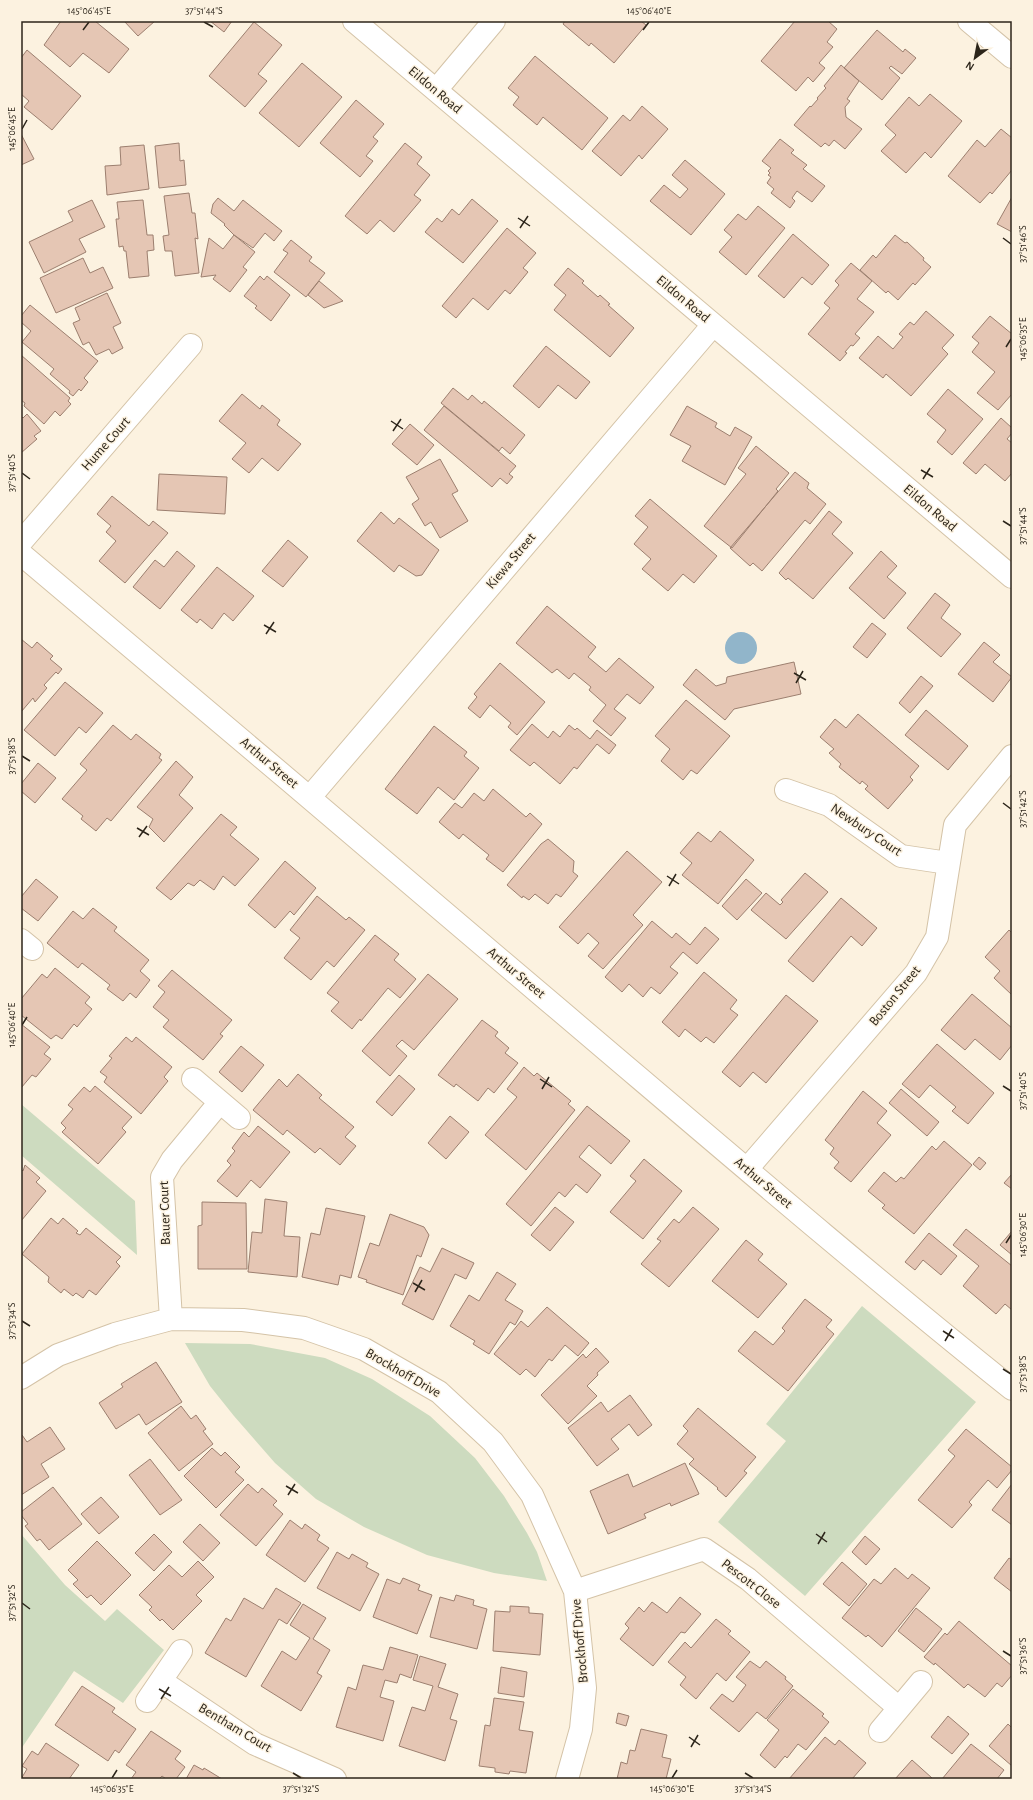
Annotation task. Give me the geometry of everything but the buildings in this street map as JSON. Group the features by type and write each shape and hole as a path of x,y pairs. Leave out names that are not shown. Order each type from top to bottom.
{"street":[{"name":"Eildon Road","path":"354,21 1012,577"},
{"path":"436,90 494,21"},
{"path":"969,21 1012,58"},
{"name":"Kiewa Street","path":"310,797 713,325"},
{"name":"Hume Court","path":"21,542 191,345"},
{"name":"Arthur Street","path":"21,554 310,797 747,1169 931,1324 1012,1389"},
{"name":"Boston Street","path":"747,1169 916,973 937,937 955,825 1012,756"},
{"name":"Newbury Court","path":"786,790 829,805 901,856 948,863"},
{"path":"193,1079 239,1118"},
{"name":"Bauer Court","path":"171,1319 162,1177 172,1160 220,1102"},
{"name":"Brockhoff Drive","path":"21,1378 58,1355 115,1334 171,1319 243,1320 304,1328 364,1349 439,1392 493,1442 532,1495 575,1591 585,1688 581,1730 567,1779"},
{"name":"Pescott Close","path":"575,1591 704,1549 748,1579 899,1708"},
{"path":"147,1701 181,1650"},
{"name":"Bentham Court","path":"161,1681 255,1744 335,1779"},
{"path":"880,1731 921,1682"}],"green space":[{"path":"21,1104 135,1201 137,1255 21,1155"},
{"path":"862,1306 976,1402 805,1596 718,1522 786,1441 766,1424"},
{"path":"185,1343 250,1344 325,1358 372,1379 430,1416 475,1458 504,1496 537,1552 547,1581 494,1573 427,1555 364,1527 316,1499 275,1463 234,1416 210,1386"},
{"path":"21,1534 65,1585 105,1621 117,1609 164,1650 123,1703 74,1671 21,1749"}],"water":[{"path":"738,632 744,632 753,636 757,648 753,660 744,664 738,664 729,660 725,651 725,645 729,636"}]}
